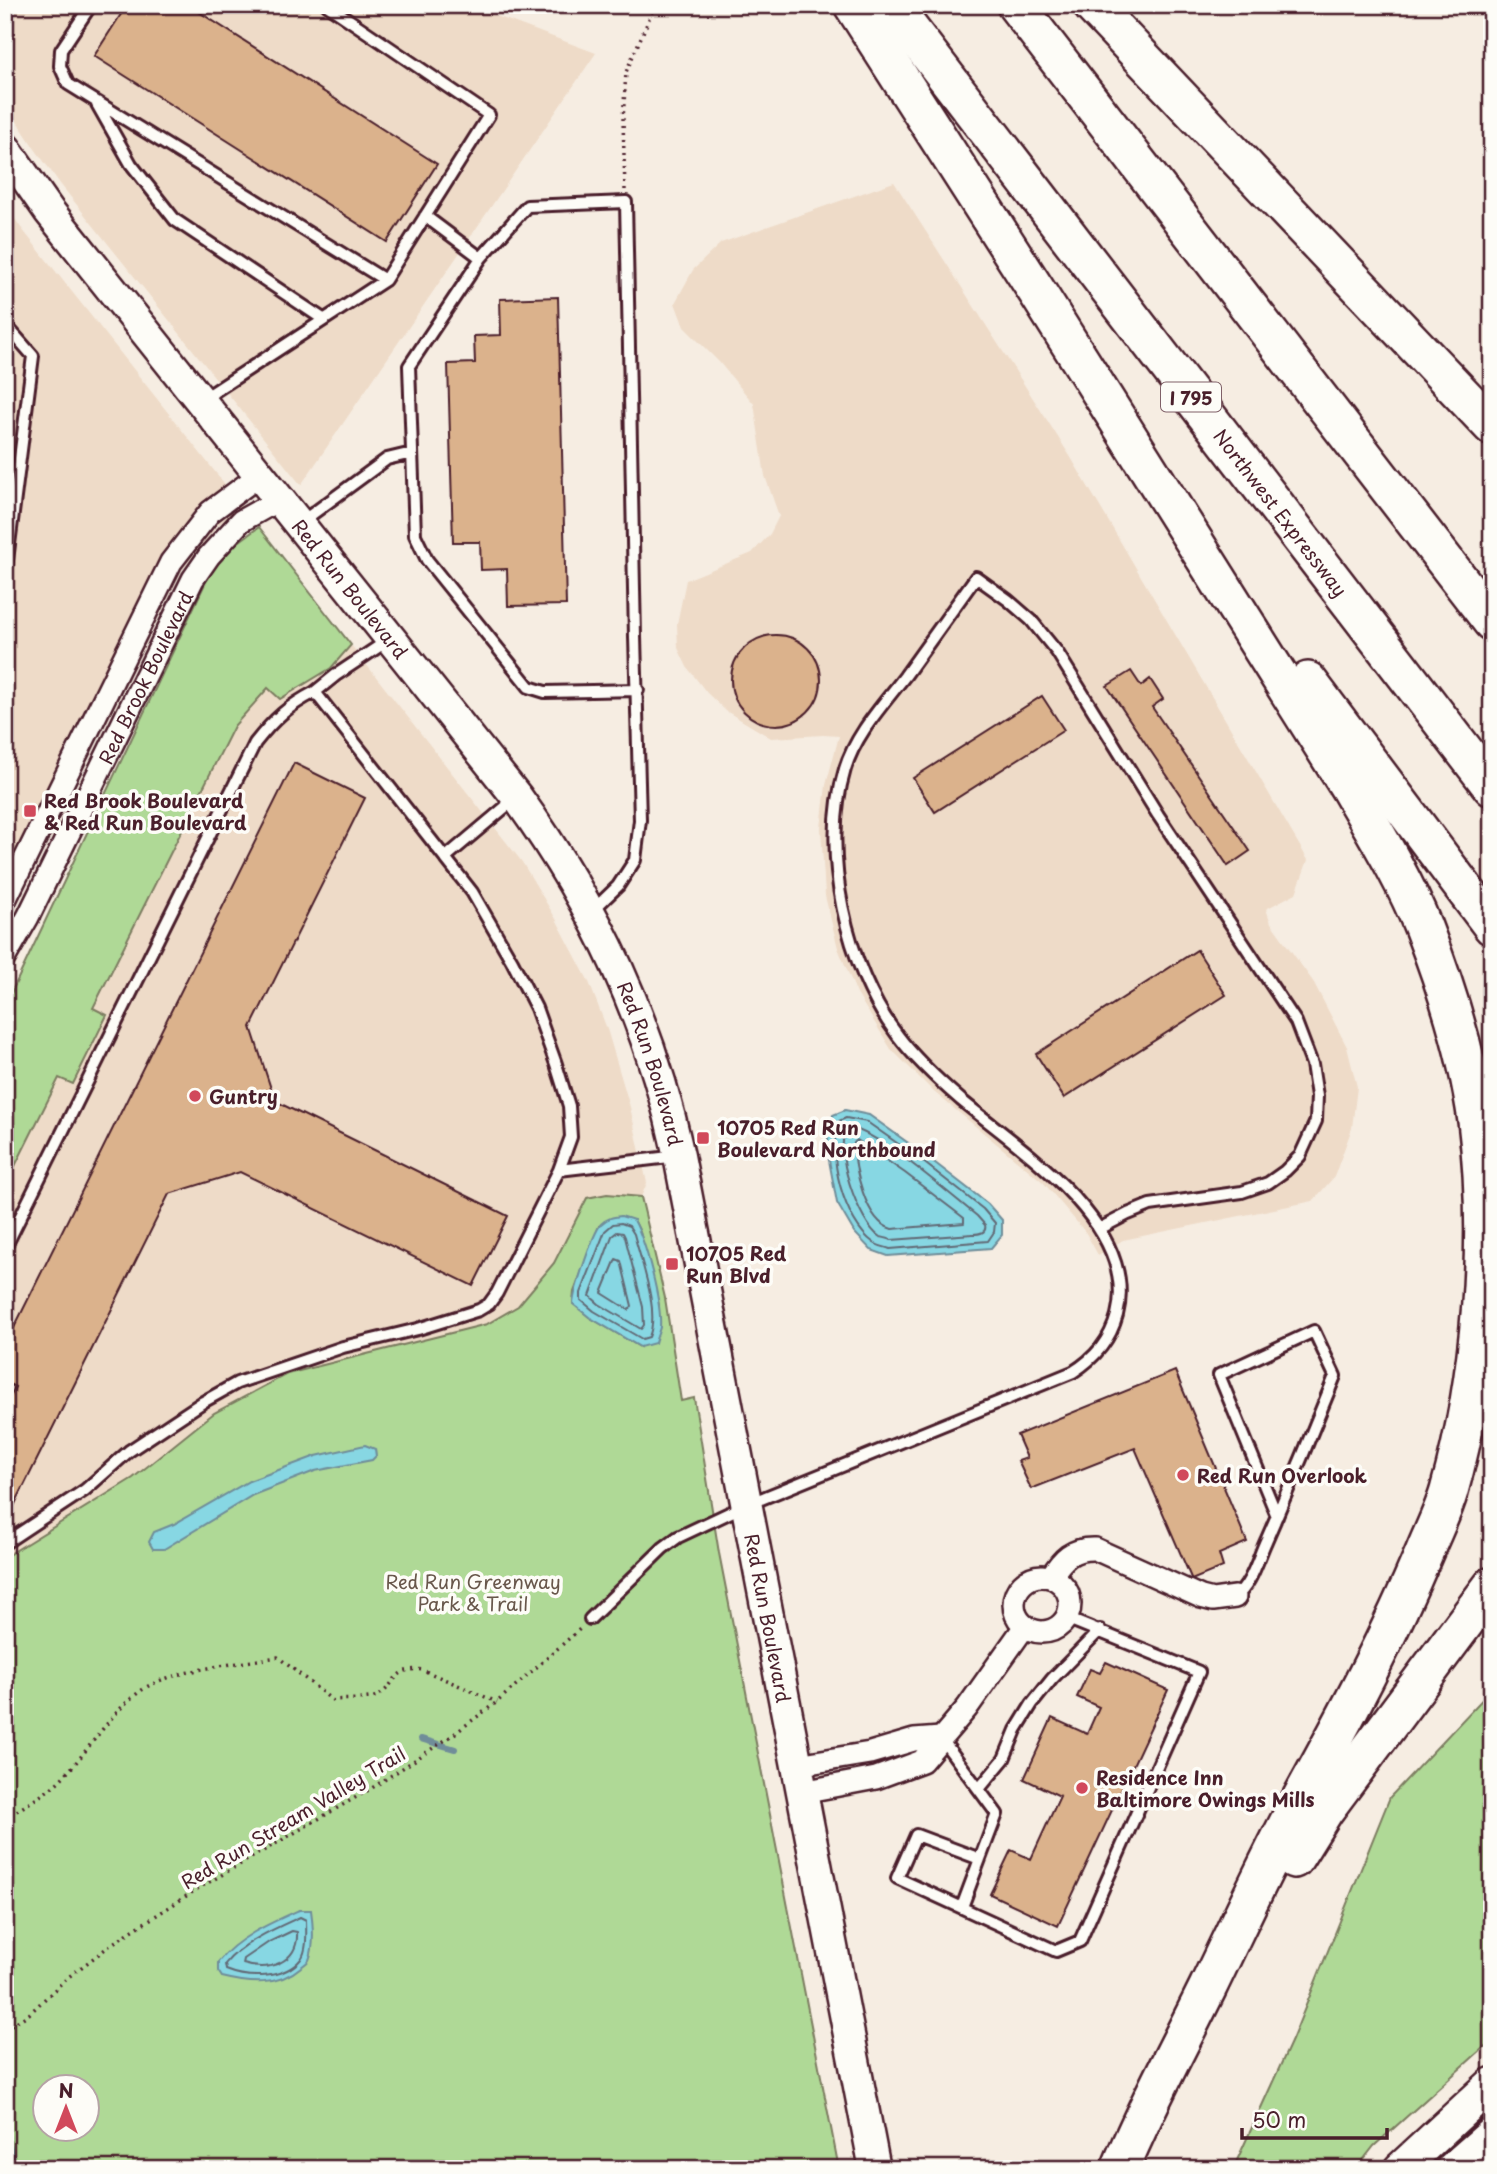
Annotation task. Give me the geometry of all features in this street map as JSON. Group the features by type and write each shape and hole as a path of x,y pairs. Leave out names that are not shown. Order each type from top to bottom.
{"highway":[{"path":"853,5 1041,298 1350,789 1391,859 1422,926 1444,988 1461,1043 1477,1121 1482,1212 1482,1288 1468,1406 1448,1494 1411,1585 1350,1710 1301,1797 1150,2102 1120,2169"},
{"name":"Northwest Expressway","path":"891,5 1492,787"},
{"path":"1016,5 1492,622"},
{"path":"1092,5 1492,426"},
{"path":"1041,298 1308,681 1492,926"},
{"path":"1189,2025 1324,1811 1492,1586"}],"main road":[{"name":"Red Run Boulevard","path":"9,163 261,474 517,797 558,856 591,912 617,964 660,1075 679,1156 874,2169"},
{"path":"1400,2169 1492,2084"},
{"path":"1452,2169 1492,2134"}],"street":[{"name":"Red Brook Boulevard","path":"5,900 172,562 210,512 261,474"},
{"name":"Red Brook Boulevard","path":"5,957 28,917 193,579 209,556 241,521 280,499"},
{"path":"1051,1577 1069,1555 1079,1549 1095,1549 1201,1597 1213,1600 1235,1597"},
{"path":"1034,1577 1051,1577 1058,1581 1068,1594 1069,1611 1060,1625 1043,1632 1025,1626 1015,1612 1016,1595 1026,1581 1034,1577"},
{"path":"799,1779 914,1740 941,1738 992,1676 1025,1626"}],"lane":[{"path":"91,5 61,50 60,66 68,84 385,279"},
{"path":"201,400 385,279 489,115 327,5"},
{"path":"96,101 131,164 176,220 323,319"},
{"path":"591,912 618,886 635,860 640,820 638,690 626,202 527,206 481,258 409,366 415,535 427,560 529,687 545,692 638,690"},
{"path":"425,216 481,258"},
{"path":"5,324 33,356 5,576"},
{"path":"300,523 387,459 412,453"},
{"path":"590,1619 670,1542 746,1505 1054,1381 1090,1361 1102,1347 1118,1313 1121,1293 1117,1265 1099,1229 1067,1190 927,1069 897,1035 875,999 851,941 839,893 836,840 845,768 860,735 976,577 1009,600 1031,620 1057,652 1158,815 1296,1022 1312,1064 1317,1096 1316,1121 1300,1156 1285,1171 1268,1183 1242,1192 1150,1205 1099,1229"},
{"path":"5,1248 255,743 272,722 291,705 315,692 336,674 391,638"},
{"path":"5,1543 85,1490 129,1451 237,1382 343,1347 479,1310 489,1304 559,1170 571,1138 569,1106 552,1052 536,1008 512,961 472,892 315,692"},
{"path":"446,858 517,797"},
{"path":"559,1170 679,1156"},
{"path":"1235,1597 1245,1586 1277,1516 1335,1376 1314,1331 1219,1375 1277,1516"},
{"path":"980,1860 916,1835 897,1878 1056,1951 1080,1941 1199,1672 1066,1618"},
{"path":"979,1789 1004,1759 1016,1730 1032,1704 1052,1679 1100,1630"},
{"path":"941,1738 998,1814 961,1907"}],"path":[{"path":"626,202 626,72 655,5"},
{"name":"Red Run Stream Valley Trail","path":"5,2029 29,2014 67,1978 116,1941 199,1888 404,1768 497,1702 590,1619"},
{"path":"5,1819 62,1779 112,1719 142,1689 160,1681 203,1670 278,1657 332,1700 377,1696 401,1673 413,1669 423,1670 497,1702"}],"shaded area":[{"path":"5,5 467,5 596,53 301,485 61,185 5,103"},
{"path":"894,182 1070,456 1308,860 1296,893 1266,909 1271,923 1314,983 1347,1047 1357,1087 1352,1128 1334,1177 1313,1201 1123,1240 1098,1255 1086,1233 1043,1182 934,1092 891,1049 857,994 838,948 825,896 821,828 826,785 839,736 771,738 726,711 707,693 687,667 678,648 677,624 686,580 752,553 770,534 779,516 765,476 754,404 719,362 684,327 675,303 693,270 721,243"},
{"path":"5,205 243,507 218,525 182,570 5,926"},
{"path":"351,645 522,862 556,919 589,982 607,1029 630,1107 647,1183 641,1197 607,1194 587,1198 554,1263 518,1306 487,1324 287,1375 214,1413 133,1478 5,1557 5,1186 59,1077 73,1084 107,1016 93,1009 234,726 268,688 331,668"}],"green space":[{"path":"259,527 351,645 331,668 280,699 268,688 234,726 93,1008 107,1015 73,1084 59,1078 5,1186 5,1006 210,573 233,546"},
{"name":"Red Run Greenway Park & Trail","path":"607,1194 641,1197 665,1298 681,1401 694,1398 719,1553 839,2169 5,2169 5,1557 133,1478 214,1413 287,1374 487,1324 518,1306 554,1263 587,1198","holes":["634,1220 640,1232 659,1305 640,1347 589,1317 573,1303 574,1292 599,1226"]},
{"path":"1492,1689 1492,2040 1374,2146 1356,2169 1233,2169 1292,2040 1390,1797"}],"water":[{"path":"845,1110 869,1115 988,1204 1002,1220 1002,1235 991,1248 888,1256 871,1250 854,1232 837,1203 828,1155 828,1131 833,1115"},
{"path":"621,1216 634,1220 639,1230 652,1273 660,1316 655,1343 640,1347 589,1317 573,1304 593,1238 606,1220"},
{"path":"365,1445 375,1449 376,1456 372,1460 315,1471 253,1495 164,1549 153,1549 149,1542 154,1532 174,1524 249,1481 316,1456"},
{"path":"299,1910 311,1910 313,1942 306,1963 283,1978 273,1981 253,1982 222,1977 218,1971 218,1962 235,1945"}],"building":[{"path":"127,5 188,5 437,164 387,242 94,56"},
{"path":"558,297 566,605 508,606 507,569 481,570 480,542 453,542 448,364 475,363 474,336 501,335 500,299"},
{"path":"776,635 793,638 808,648 818,663 821,680 818,697 808,712 793,722 776,725 759,722 744,712 734,697 731,680 734,663 744,648 759,638"},
{"path":"1131,671 1141,686 1150,679 1163,699 1152,707 1250,851 1228,866 1107,686"},
{"path":"1042,696 1064,730 935,812 913,778"},
{"path":"294,763 365,798 251,1027 275,1101 508,1216 473,1286 240,1172 169,1194 5,1524 5,1408 15,1387 5,1382 5,1346"},
{"path":"1197,950 1226,995 1064,1098 1036,1054"},
{"name":"Red Run Overlook","path":"1175,1371 1247,1542 1219,1554 1223,1567 1194,1579 1191,1578 1135,1448 1031,1489 1018,1461 1027,1458 1017,1435"},
{"name":"Residence Inn Baltimore Owings Mills","path":"1106,1662 1168,1690 1058,1926 990,1894 1011,1850 1031,1859 1060,1796 1024,1779 1052,1718 1087,1734 1099,1707 1077,1697 1090,1669 1100,1673"}],"waterway":[{"path":"421,1739 455,1749"},
{"path":"5,2065 8,2077 5,2085"},
{"path":"5,2126 14,2166 12,2169"}],"place":[{"name":"Red Brook Boulevard & Red Run Boulevard","path":"30,811"},
{"name":"Guntry","path":"195,1096"},
{"name":"10705 Red Run Boulevard Northbound","path":"703,1138"},
{"name":"10705 Red Run Blvd","path":"672,1264"},
{"name":"Red Run Overlook","path":"1183,1475"},
{"name":"Residence Inn Baltimore Owings Mills","path":"1082,1788"}]}
